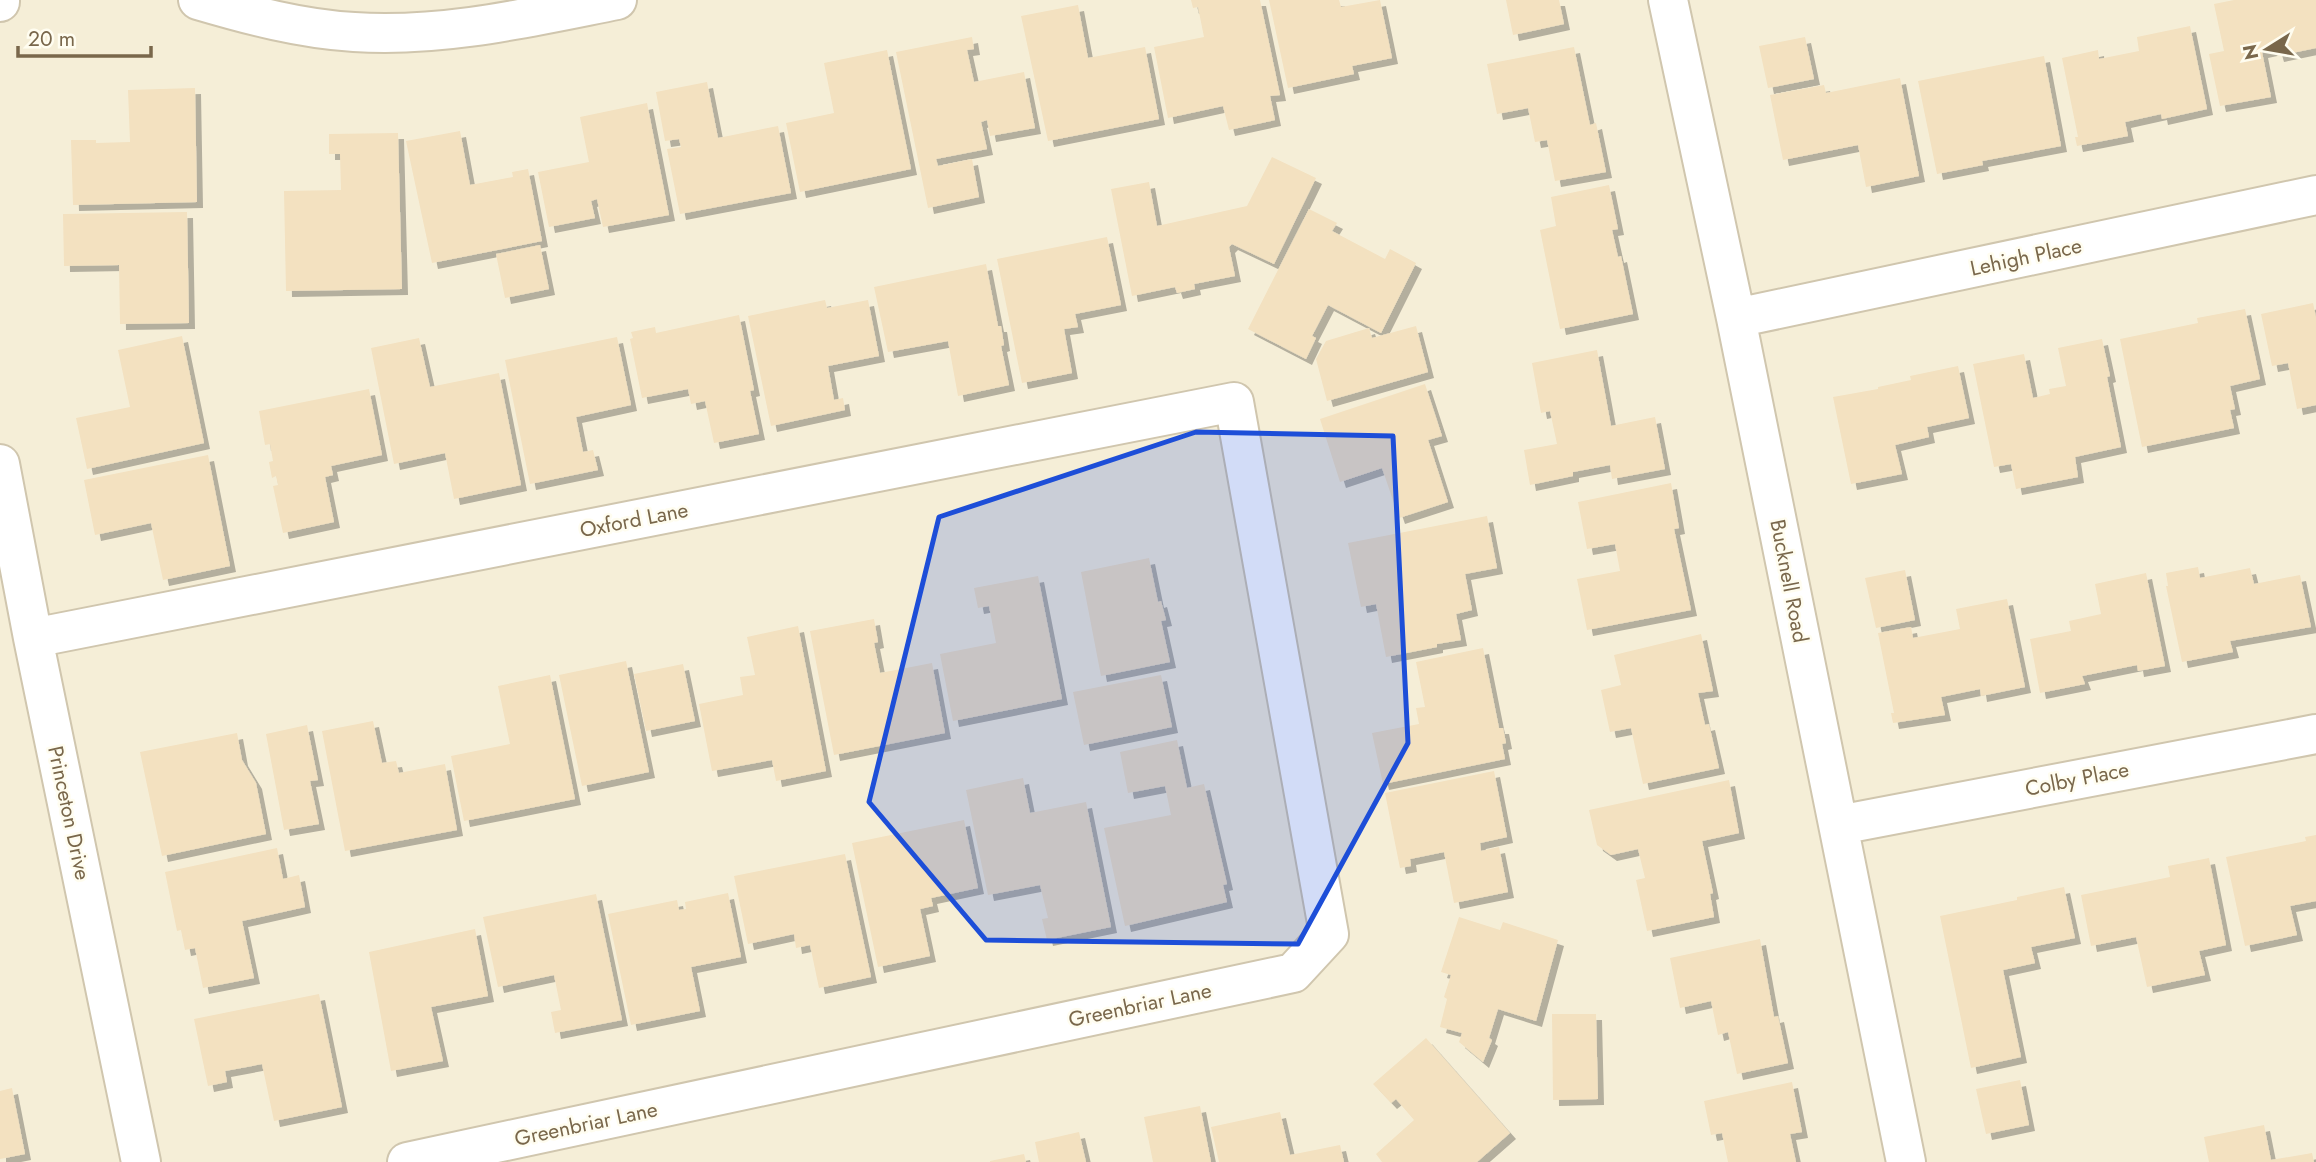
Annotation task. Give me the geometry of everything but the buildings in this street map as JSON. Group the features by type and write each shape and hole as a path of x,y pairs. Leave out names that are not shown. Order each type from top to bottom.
{"street":[{"path":"198,0 278,21 352,32 406,33 478,26 617,0"},
{"name":"Bucknell Road","path":"1668,0 1736,318 1906,1162"},
{"name":"Lehigh Place","path":"1736,318 2316,195"},
{"name":"Oxford Lane","path":"33,638 1234,402"},
{"name":"Greenbriar Lane","path":"407,1162 1293,973 1329,934 1234,402"},
{"name":"Princeton Drive","path":"0,464 33,638 141,1162"},
{"name":"Colby Place","path":"1839,825 2316,734"}],"highlighted area":[{"path":"1196,432 1393,436 1408,743 1298,944 986,940 869,802 939,517"}],"shaded area":[{"path":"0,0 2316,0 2316,1162 0,1162"}]}
